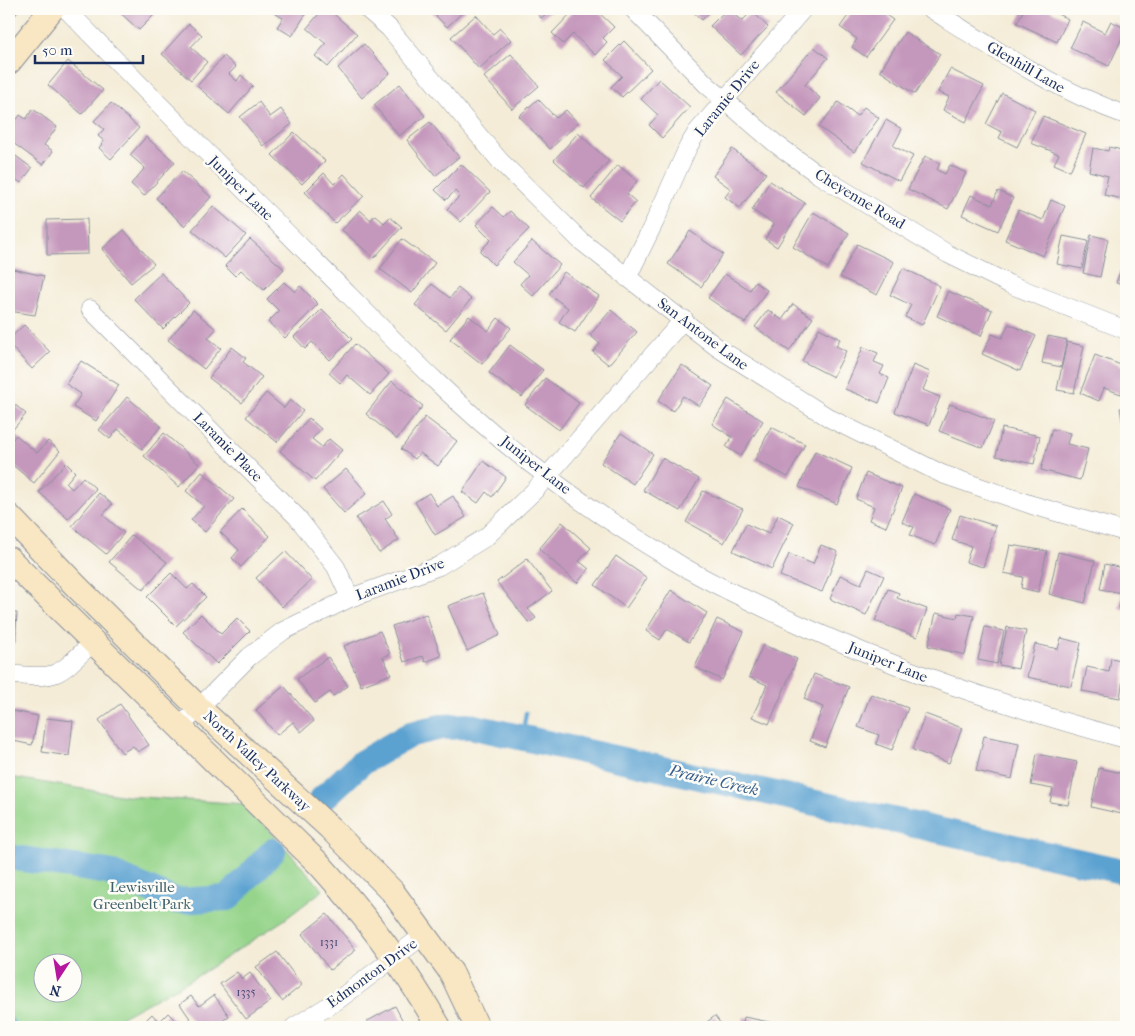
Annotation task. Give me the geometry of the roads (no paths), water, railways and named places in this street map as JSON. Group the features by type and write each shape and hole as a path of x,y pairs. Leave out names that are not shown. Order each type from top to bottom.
{"street":[{"path":"9,62 52,9"},
{"name":"Juniper Lane","path":"66,9 183,130 445,390 526,461 614,523 677,564 805,627 882,661 954,688 1040,716 1126,739"},
{"name":"San Antone Lane","path":"366,9 389,28 500,161 581,242 684,319 718,348 831,418 942,474 1032,505 1126,532"},
{"name":"Cheyenne Road","path":"633,9 707,85 776,144 819,175 948,254 1009,284 1126,330"},
{"name":"Laramie Drive","path":"627,278 656,221 688,147 697,132 803,9"},
{"name":"Glenhill Lane","path":"931,9 1022,67 1063,88 1126,114"},
{"name":"Laramie Place","path":"90,309 297,517 336,566 350,598"},
{"name":"Laramie Drive","path":"179,728 250,657 283,631 350,598 438,566 486,538 535,490 546,475 684,319"},
{"name":"North Valley Parkway","path":"9,516 76,586 199,708 232,736 392,890 451,972 477,1027"},
{"name":"North Valley Parkway","path":"9,559 320,865 355,904 395,956 439,1027"},
{"path":"9,674 50,677 62,671 92,642"},
{"name":"Edmonton Drive","path":"294,1027 338,1000 425,934"}],"waterway":[{"path":"522,736 526,713"},
{"name":"Prairie Creek","path":"321,800 361,763 411,734 441,727 470,726 1126,872"},
{"name":"Prairie Creek","path":"9,857 108,872 176,901 228,898 273,851"},
{"path":"9,1017 16,1027"}],"park label":[{"name":"Lewisville Greenbelt Park","path":"142,896"}]}
